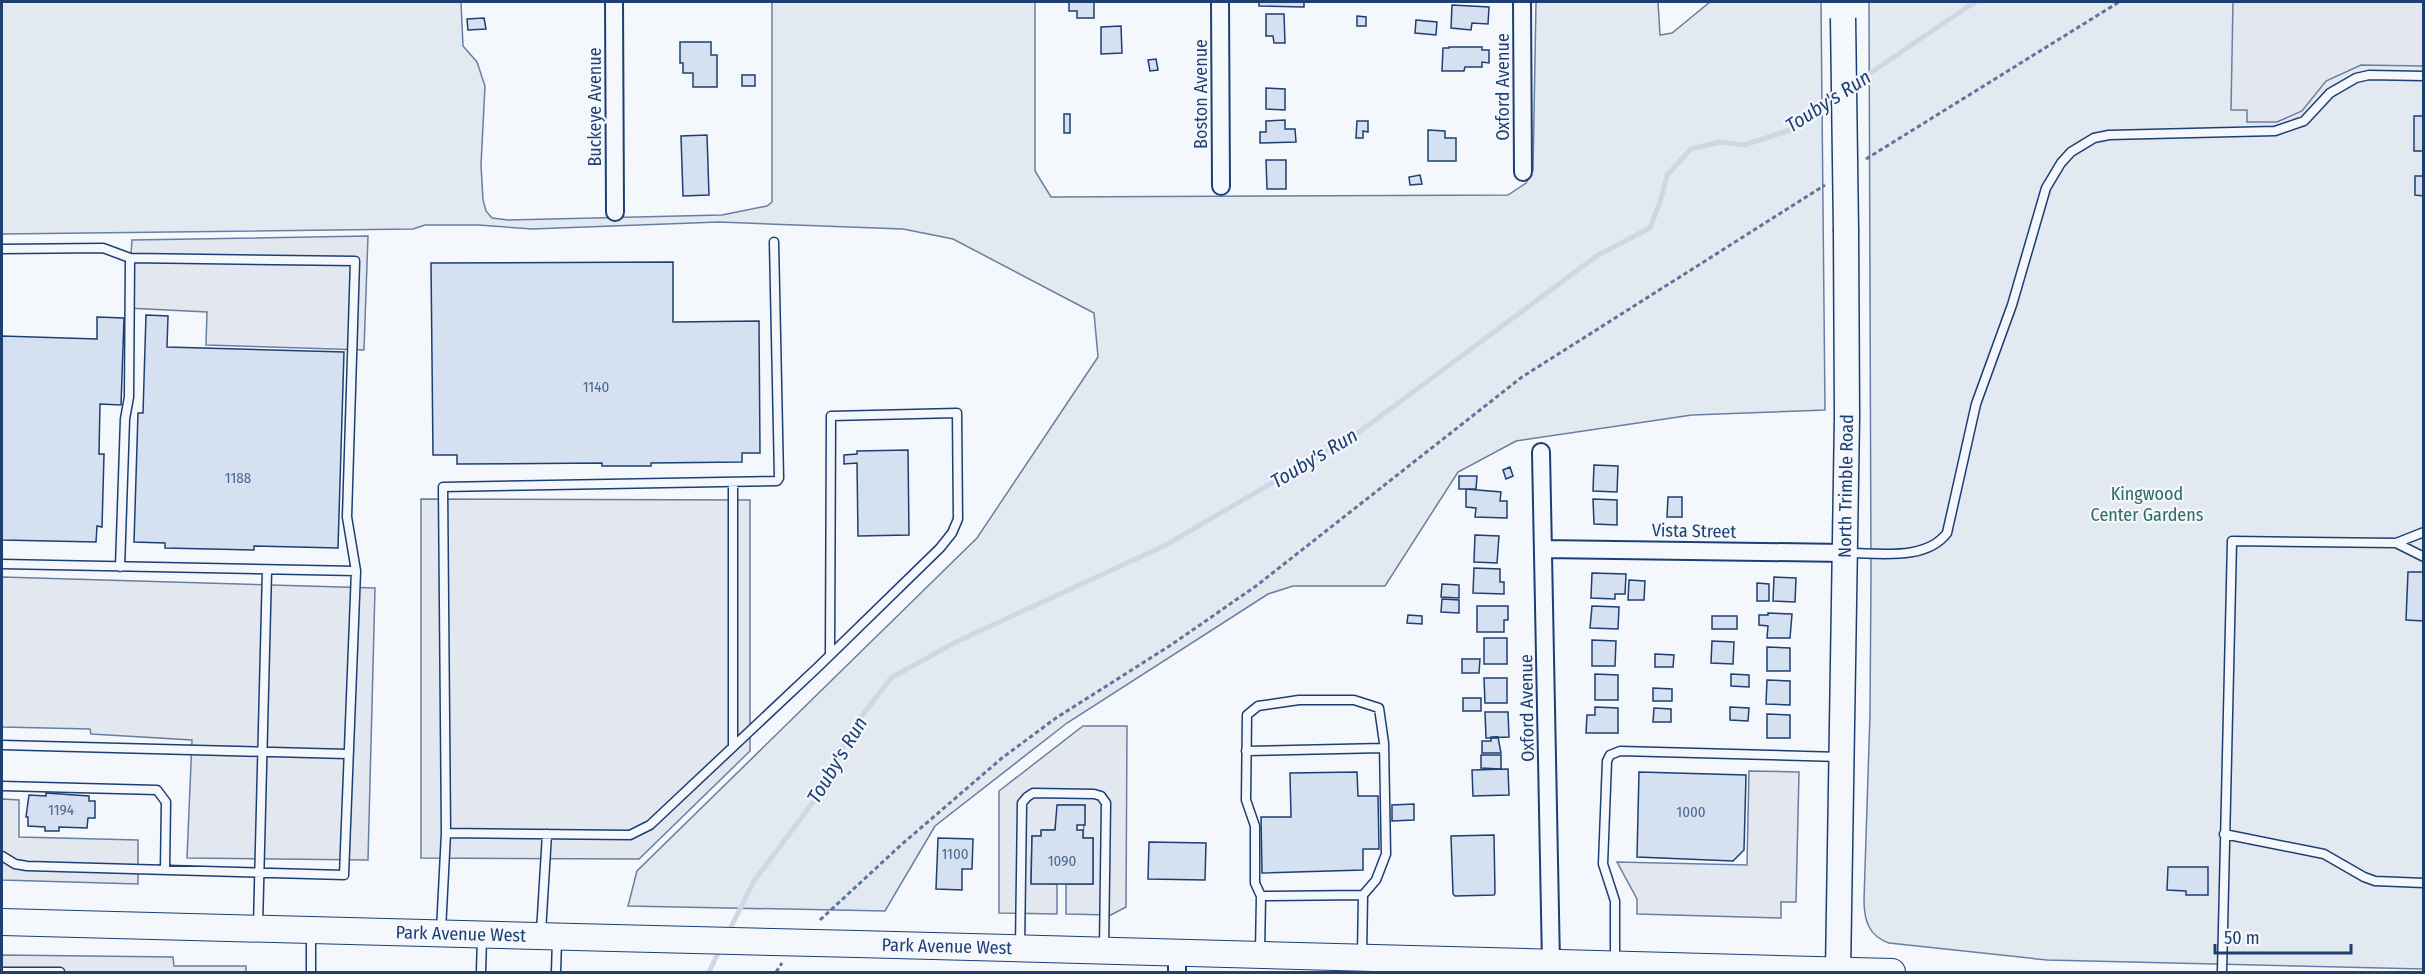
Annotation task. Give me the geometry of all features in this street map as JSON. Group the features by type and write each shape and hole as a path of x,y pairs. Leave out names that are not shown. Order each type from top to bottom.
{"main road":[{"name":"North Trimble Road","path":"1838,972 1847,417 1843,10"},
{"name":"Park Avenue West","path":"2,922 1104,951 1177,963 1260,956 1538,966 1615,965 1641,969 1892,972"}],"street":[{"name":"Buckeye Avenue","path":"614,2 615,212"},
{"name":"Boston Avenue","path":"1220,2 1221,186"},
{"name":"Oxford Avenue","path":"1522,2 1522,172"},
{"name":"Oxford Avenue","path":"1538,966 1543,549 1541,452"},
{"name":"Vista Street","path":"1543,549 1845,553"}],"lane":[{"path":"1845,553 1921,551 1933,546 1947,533 1976,404 2012,305 2040,205 2053,174 2071,152 2094,138 2109,135 2275,131 2304,121 2330,93 2356,78 2369,75 2424,76"},
{"path":"441,933 446,833 443,487 772,483 779,478 774,242"},
{"path":"2,249 103,248 130,258 355,261 347,517 356,571 344,875 27,866 15,864 2,856"},
{"path":"120,567 125,419 129,397 130,258"},
{"path":"446,833 630,835 650,825 830,655 952,533 958,519 957,413 831,416 830,655"},
{"path":"733,483 733,747"},
{"path":"2222,972 2223,834 2232,541 2396,543 2424,532"},
{"path":"2396,543 2424,557"},
{"path":"2,564 356,571"},
{"path":"258,929 267,570"},
{"path":"1260,956 1261,896 1255,883 1255,826 1246,800 1247,715 1258,706 1299,700 1354,700 1378,708 1384,748 1386,854 1376,880 1363,894 1362,958"},
{"path":"2,745 347,754"},
{"path":"1246,751 1384,748"},
{"path":"1615,965 1615,901 1603,864 1607,760 1611,755 1620,751 1841,757"},
{"path":"2,786 157,790 166,802 165,870"},
{"path":"1020,949 1022,803 1033,793 1094,794 1101,796 1106,803 1104,951"},
{"path":"547,834 549,936 556,972"},
{"path":"2223,834 2324,854 2375,881 2424,882"},
{"path":"1261,896 1363,894"},
{"path":"311,930 311,972"},
{"path":"481,972 482,934"},
{"path":"2,972 60,972"}],"path":[{"path":"1862,162 2119,2"},
{"path":"819,920 1002,758 1056,718 1171,645 1256,586 1522,377 1832,181"},
{"path":"776,972 782,963"}],"green space":[{"path":"2,2 461,2 463,46 477,62 485,86 481,165 483,200 486,211 492,218 508,220 722,215 767,206 772,202 772,2 1035,2 1035,171 1051,197 1508,195 1526,183 1533,170 1536,2 1658,2 1660,35 1672,33 1710,2 1821,2 1825,410 1692,415 1516,441 1458,472 1385,586 1293,586 1268,594 1067,723 935,826 885,911 628,906 637,871 977,538 1098,357 1094,313 953,239 903,229 719,222 532,229 478,225 425,225 413,229 2,234"},
{"name":"Kingwood Center Gardens","path":"1869,2 2423,2 2423,969 2047,960 1889,943 1872,932 1869,927 1864,900 1870,714 1871,575"}],"shaded area":[{"path":"2233,2 2423,2 2423,66 2361,65 2326,81 2302,111 2277,122 2247,122 2247,110 2231,110"},
{"path":"368,236 364,350 206,345 207,312 127,308 132,240"},
{"path":"421,499 750,500 750,751 639,859 421,858"},
{"path":"2,577 375,588 368,860 187,858 192,740 91,734 90,729 2,727"},
{"path":"1083,726 1127,726 1126,907 1111,915 1066,914 1066,884 1093,884 1093,838 1083,838 1085,805 1058,805 1055,830 1042,830 1041,836 1032,836 1031,883 1057,884 1057,914 999,913 999,791"},
{"path":"1749,771 1799,772 1796,902 1781,902 1781,918 1637,914 1637,899 1617,862 1747,865"},
{"path":"2,799 19,800 19,837 138,840 138,884 2,880"},
{"path":"2,955 173,957 174,966 246,966 246,972 2,972"}],"building":[{"path":"1069,2 1094,2 1094,18 1077,18 1077,11 1069,11"},
{"path":"1259,2 1304,2 1304,7 1259,6"},
{"path":"1452,5 1489,7 1488,24 1472,23 1471,30 1451,28"},
{"path":"1266,14 1284,14 1285,43 1274,43 1273,36 1266,36"},
{"path":"1357,16 1366,17 1366,26 1357,26"},
{"path":"484,18 486,29 468,30 467,19"},
{"path":"1416,20 1437,22 1436,35 1415,33"},
{"path":"1121,26 1122,53 1101,54 1101,27"},
{"path":"680,42 711,42 711,55 717,55 717,87 693,87 693,73 683,73 683,63 680,63"},
{"path":"1482,47 1482,50 1489,50 1489,63 1482,62 1482,67 1465,67 1464,71 1442,71 1443,48"},
{"path":"1156,59 1158,70 1150,71 1148,60"},
{"path":"742,75 755,75 755,86 742,86"},
{"path":"1266,88 1285,89 1285,110 1266,109"},
{"path":"1064,114 1070,114 1070,133 1064,133"},
{"path":"2414,116 2424,116 2424,151 2414,151"},
{"path":"1285,120 1285,129 1295,129 1296,142 1260,143 1260,132 1266,132 1266,121"},
{"path":"1357,121 1368,121 1368,132 1363,131 1363,138 1356,138"},
{"path":"1428,130 1445,131 1445,138 1456,138 1456,161 1428,161"},
{"path":"707,135 709,195 683,196 681,136"},
{"path":"1266,160 1286,160 1286,189 1267,189"},
{"path":"1420,175 1422,184 1410,185 1409,177"},
{"path":"2415,176 2424,176 2424,196 2415,195"},
{"path":"673,262 673,322 759,321 760,453 742,453 742,462 651,463 651,466 602,466 602,463 457,464 457,455 433,455 431,263"},
{"path":"146,315 168,316 167,347 344,352 338,548 254,546 254,550 165,548 165,543 134,542 138,413 143,413"},
{"path":"97,317 124,318 121,405 100,404 99,454 104,454 102,527 97,526 96,542 2,540 2,336 97,339"},
{"path":"908,450 909,535 858,536 857,463 844,464 844,455 857,454 857,451"},
{"path":"1594,465 1618,466 1617,492 1593,491"},
{"path":"1510,467 1513,476 1506,479 1503,470"},
{"path":"1459,476 1477,476 1476,489 1459,489"},
{"path":"1466,489 1501,492 1500,501 1507,501 1507,518 1475,517 1476,508 1466,507"},
{"path":"1668,497 1682,497 1682,517 1667,517"},
{"path":"1593,499 1617,500 1617,525 1594,524"},
{"path":"1475,535 1499,536 1497,563 1474,562"},
{"path":"1474,568 1500,569 1500,582 1504,582 1504,594 1473,593"},
{"path":"2408,572 2424,572 2424,621 2406,620"},
{"path":"1592,573 1626,574 1625,594 1615,594 1615,599 1591,598"},
{"path":"1774,577 1796,578 1795,602 1773,601"},
{"path":"1629,580 1645,581 1644,600 1628,600"},
{"path":"1757,583 1769,584 1769,601 1757,601"},
{"path":"1442,584 1459,585 1459,598 1441,597"},
{"path":"1442,599 1459,600 1459,613 1441,612"},
{"path":"1477,606 1508,606 1508,620 1504,620 1504,632 1477,632"},
{"path":"1592,606 1619,607 1618,629 1590,628"},
{"path":"1768,613 1792,614 1790,638 1767,638 1768,626 1759,625 1759,615 1768,615"},
{"path":"1408,615 1422,616 1422,624 1407,623"},
{"path":"1712,616 1737,616 1737,629 1712,629"},
{"path":"1484,638 1507,638 1507,664 1484,664"},
{"path":"1592,640 1616,641 1615,666 1592,666"},
{"path":"1712,641 1734,642 1733,664 1711,663"},
{"path":"1767,647 1790,648 1790,671 1767,671"},
{"path":"1655,654 1674,655 1673,667 1655,667"},
{"path":"1462,659 1480,659 1479,673 1462,673"},
{"path":"1595,674 1618,675 1618,700 1595,700"},
{"path":"1731,674 1749,675 1749,687 1731,686"},
{"path":"1484,678 1507,678 1507,703 1485,703"},
{"path":"1767,680 1790,681 1790,705 1766,704"},
{"path":"1653,688 1672,689 1672,701 1653,701"},
{"path":"1463,698 1481,698 1481,711 1463,711"},
{"path":"1595,707 1618,708 1618,733 1586,733 1587,715 1595,715"},
{"path":"1730,707 1749,708 1748,721 1730,720"},
{"path":"1654,708 1671,709 1671,722 1653,722"},
{"path":"1485,712 1508,712 1509,737 1486,738"},
{"path":"1767,714 1790,715 1790,738 1767,738"},
{"path":"1491,737 1498,737 1501,753 1482,753 1482,741 1491,741"},
{"path":"1481,755 1501,755 1501,769 1481,768"},
{"path":"1508,769 1509,795 1473,796 1472,770"},
{"path":"1357,772 1358,796 1378,796 1379,849 1363,849 1363,870 1262,873 1261,817 1291,817 1290,773"},
{"path":"1639,772 1746,775 1744,850 1733,861 1637,857"},
{"path":"46,793 89,796 89,801 95,801 95,818 88,818 87,828 59,827 59,831 45,831 45,827 28,826 28,817 26,817 29,795 46,796"},
{"path":"1414,804 1414,820 1392,821 1392,805"},
{"path":"1057,805 1085,805 1085,825 1077,825 1077,830 1083,830 1083,838 1093,838 1093,884 1031,884 1032,836 1041,836 1041,830 1055,830"},
{"path":"1494,835 1494,895 1455,896 1453,894 1451,836"},
{"path":"938,838 973,839 972,869 962,869 962,890 936,889"},
{"path":"1149,842 1206,843 1205,880 1148,879"},
{"path":"2168,867 2208,867 2208,895 2186,895 2186,891 2167,890"}],"waterway":[{"name":"Touby's Run","path":"1851,86 1975,2"},
{"name":"Touby's Run","path":"728,933 754,881 820,793 851,730 891,678 956,642 1166,545 1359,432 1598,255 1650,228 1667,175 1691,149 1720,142 1744,145 1790,130 1837,97"},
{"name":"Touby's Run","path":"709,972 721,947"}]}
